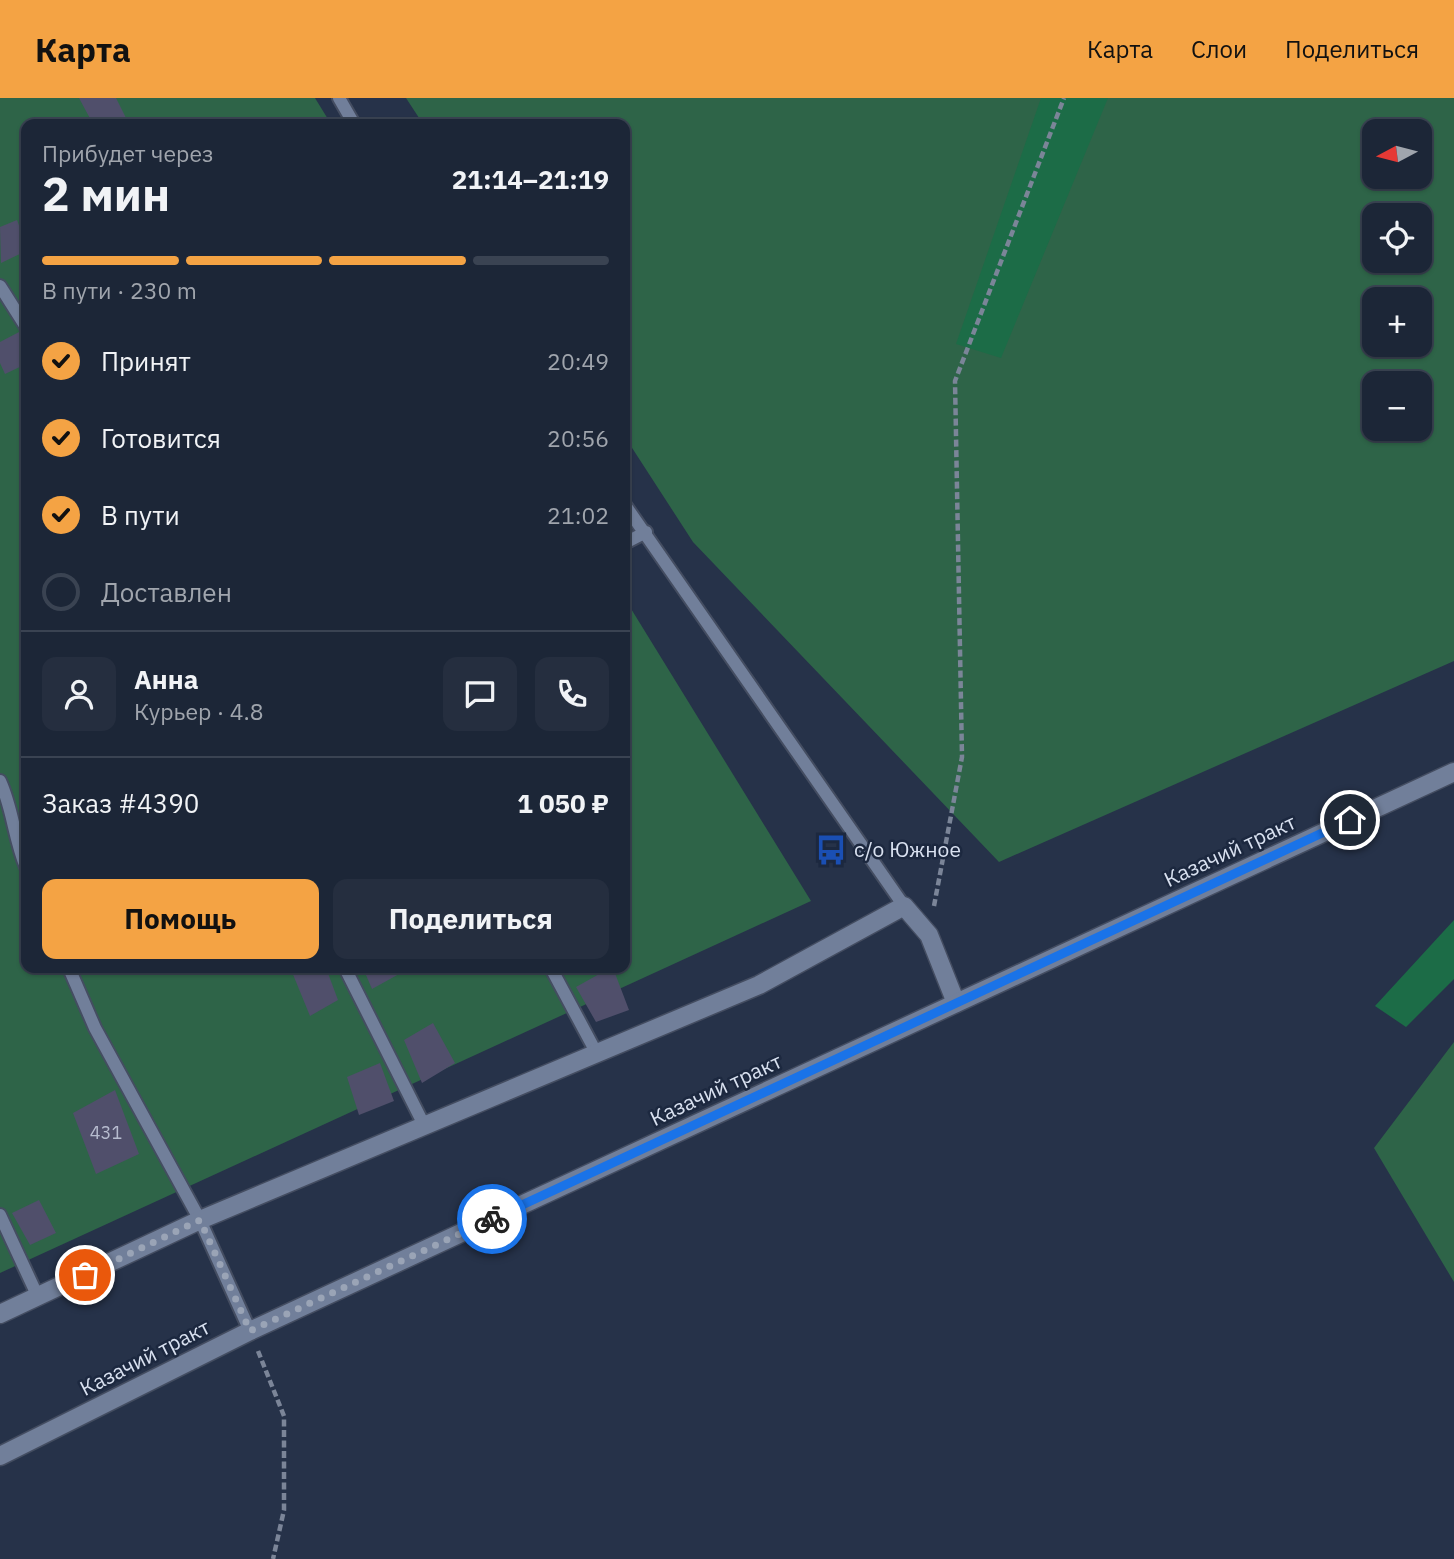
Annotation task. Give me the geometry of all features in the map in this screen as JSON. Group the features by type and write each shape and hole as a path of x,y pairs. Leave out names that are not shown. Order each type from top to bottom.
{"main road":[{"name":"Казачий тракт","path":"0,1456 250,1331 1454,772"},
{"path":"0,1314 200,1220 759,985 904,906 929,935 956,1003"}],"lane":[{"path":"339,98 351,119"},
{"path":"0,286 21,319"},
{"path":"630,511 904,906"},
{"path":"630,540 646,532"},
{"path":"0,782 8,797 21,854"},
{"path":"71,973 95,1028 200,1220 250,1331"},
{"path":"348,973 425,1126"},
{"path":"554,973 596,1052"},
{"path":"0,1215 38,1297"}],"path":[{"path":"929,935 961,757 956,381 1064,98"},
{"path":"250,1331 284,1416 284,1510 273,1559"}],"green space":[{"path":"0,98 315,98 328,119 21,119 21,973 630,973 630,607 811,901 0,1273"},
{"path":"406,98 1454,98 1454,661 999,862 693,542 630,445 630,119 420,119"},
{"path":"1041,98 1108,98 1001,358 956,344"},
{"path":"1454,920 1454,979 1406,1027 1375,1006"},
{"path":"1454,1042 1454,1282 1374,1148"}],"building":[{"path":"79,98 116,98 126,118 124,119 90,119"},
{"path":"17,220 21,231 21,253 1,263 0,227"},
{"path":"21,331 21,366 5,374 0,363 0,342"},
{"path":"292,973 328,973 338,1000 310,1016"},
{"path":"365,973 398,973 399,974 372,989"},
{"path":"601,973 615,973 629,1010 596,1022 576,987"},
{"path":"433,1023 455,1063 422,1083 404,1040"},
{"path":"380,1063 394,1101 359,1115 347,1077"},
{"path":"115,1090 139,1154 96,1174 73,1113"},
{"path":"39,1200 56,1233 30,1245 12,1213"}],"way so far":[{"path":"85,1275 200,1220 250,1331 492,1219"}],"place":[{"name":"с/о Южное","path":"831,850"}],"route":[{"path":"492,1219 1350,820"}]}
